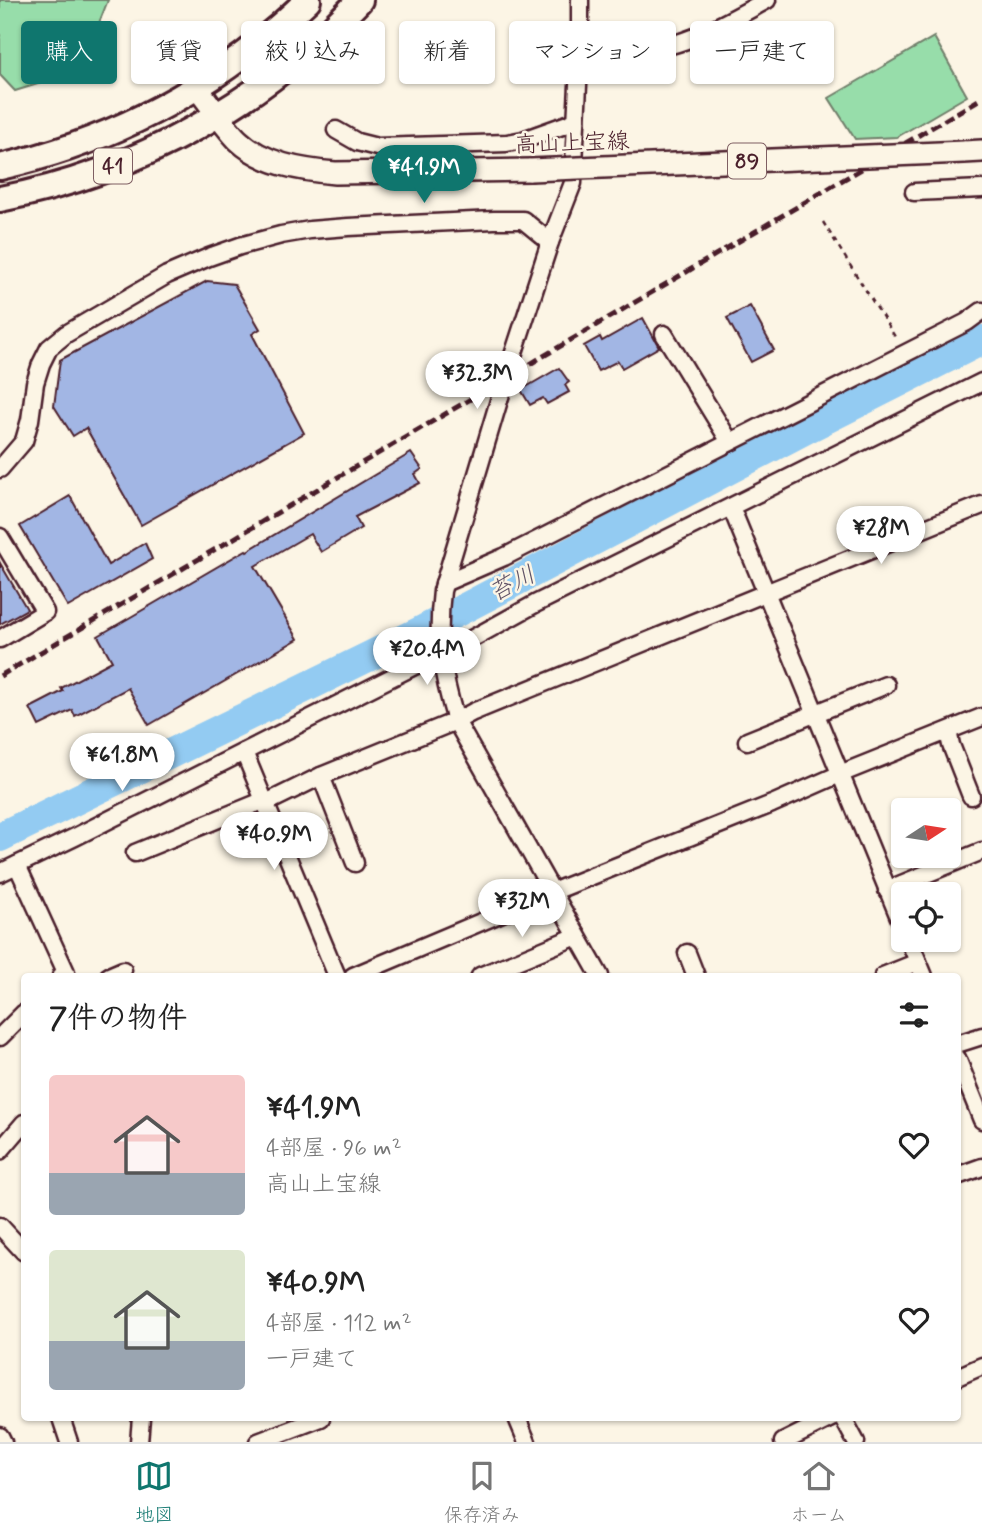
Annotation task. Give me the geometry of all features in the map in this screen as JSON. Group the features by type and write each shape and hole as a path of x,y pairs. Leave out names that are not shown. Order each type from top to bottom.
{"highway":[{"name":"41","path":"0,167 75,146 119,130 159,110 197,88 267,36 308,0"},
{"name":"41","path":"0,199 56,186 131,160 178,138 218,115 281,72 320,40 360,0"}],"main road":[{"name":"高山上宝線","path":"197,88 238,140 250,149 268,159 309,171 335,173 530,170 982,151"}],"street":[{"path":"580,0 580,21"},
{"path":"676,43 703,34 767,0"},
{"path":"578,84 573,183 550,242 506,377 443,587 439,613 440,651 456,721 598,973"},
{"path":"336,130 357,142 377,147 507,143 576,121"},
{"path":"914,192 982,190"},
{"path":"0,469 24,441 35,383 50,348 66,334 167,275 230,250 281,235 310,230 523,220 550,242"},
{"path":"443,587 977,316"},
{"path":"664,334 730,442"},
{"path":"0,873 440,651 455,648 535,604 982,382"},
{"path":"135,853 265,802 473,712 982,505"},
{"path":"731,507 891,899"},
{"path":"0,537 45,612 0,639"},
{"path":"747,741 886,685"},
{"path":"360,973 982,717"},
{"path":"948,731 971,796"},
{"path":"244,752 336,973"},
{"path":"321,776 355,863"},
{"path":"887,890 982,851"},
{"path":"17,865 64,973"},
{"path":"487,973 577,936"},
{"path":"899,973 921,969 914,952"},
{"path":"687,953 695,973"},
{"path":"0,1037 21,1016"},
{"path":"961,1043 982,1036"},
{"path":"961,1068 982,1119"},
{"path":"0,1151 21,1126"},
{"path":"961,1175 982,1167"},
{"path":"0,1226 21,1249"},
{"path":"961,1375 982,1366"},
{"path":"62,1421 69,1442"},
{"path":"139,1442 141,1421"},
{"path":"258,1442 313,1421"},
{"path":"518,1421 527,1442"},
{"path":"783,1442 839,1421"},
{"path":"845,1421 856,1442"},
{"path":"0,1436 3,1442"}],"path":[{"path":"822,222 905,353"}],"green space":[{"path":"0,0 108,0 100,21 21,21 21,84 38,84 15,91 0,75"},
{"path":"934,37 967,96 897,137 855,139 829,98"}],"building":[{"path":"207,281 234,284 260,329 252,334 304,433 141,525 86,428 73,436 54,406 60,360"},
{"path":"750,306 774,350 751,362 727,318"},
{"path":"643,318 659,347 622,368 618,361 598,371 584,346 600,337 602,341"},
{"path":"559,368 569,382 565,385 569,392 547,404 543,398 530,405 521,390"},
{"path":"411,453 422,469 415,474 420,483 355,517 361,528 321,552 310,534 255,566 298,639 149,725 128,688 75,716 72,710 39,726 30,708 112,661 98,636"},
{"path":"70,496 108,565 145,543 152,559 68,607 20,526"},
{"path":"0,563 27,609 0,624"}],"waterway":[{"name":"苔川","path":"0,837 417,633 982,340"}],"railway":[{"path":"0,676 982,98"}]}
